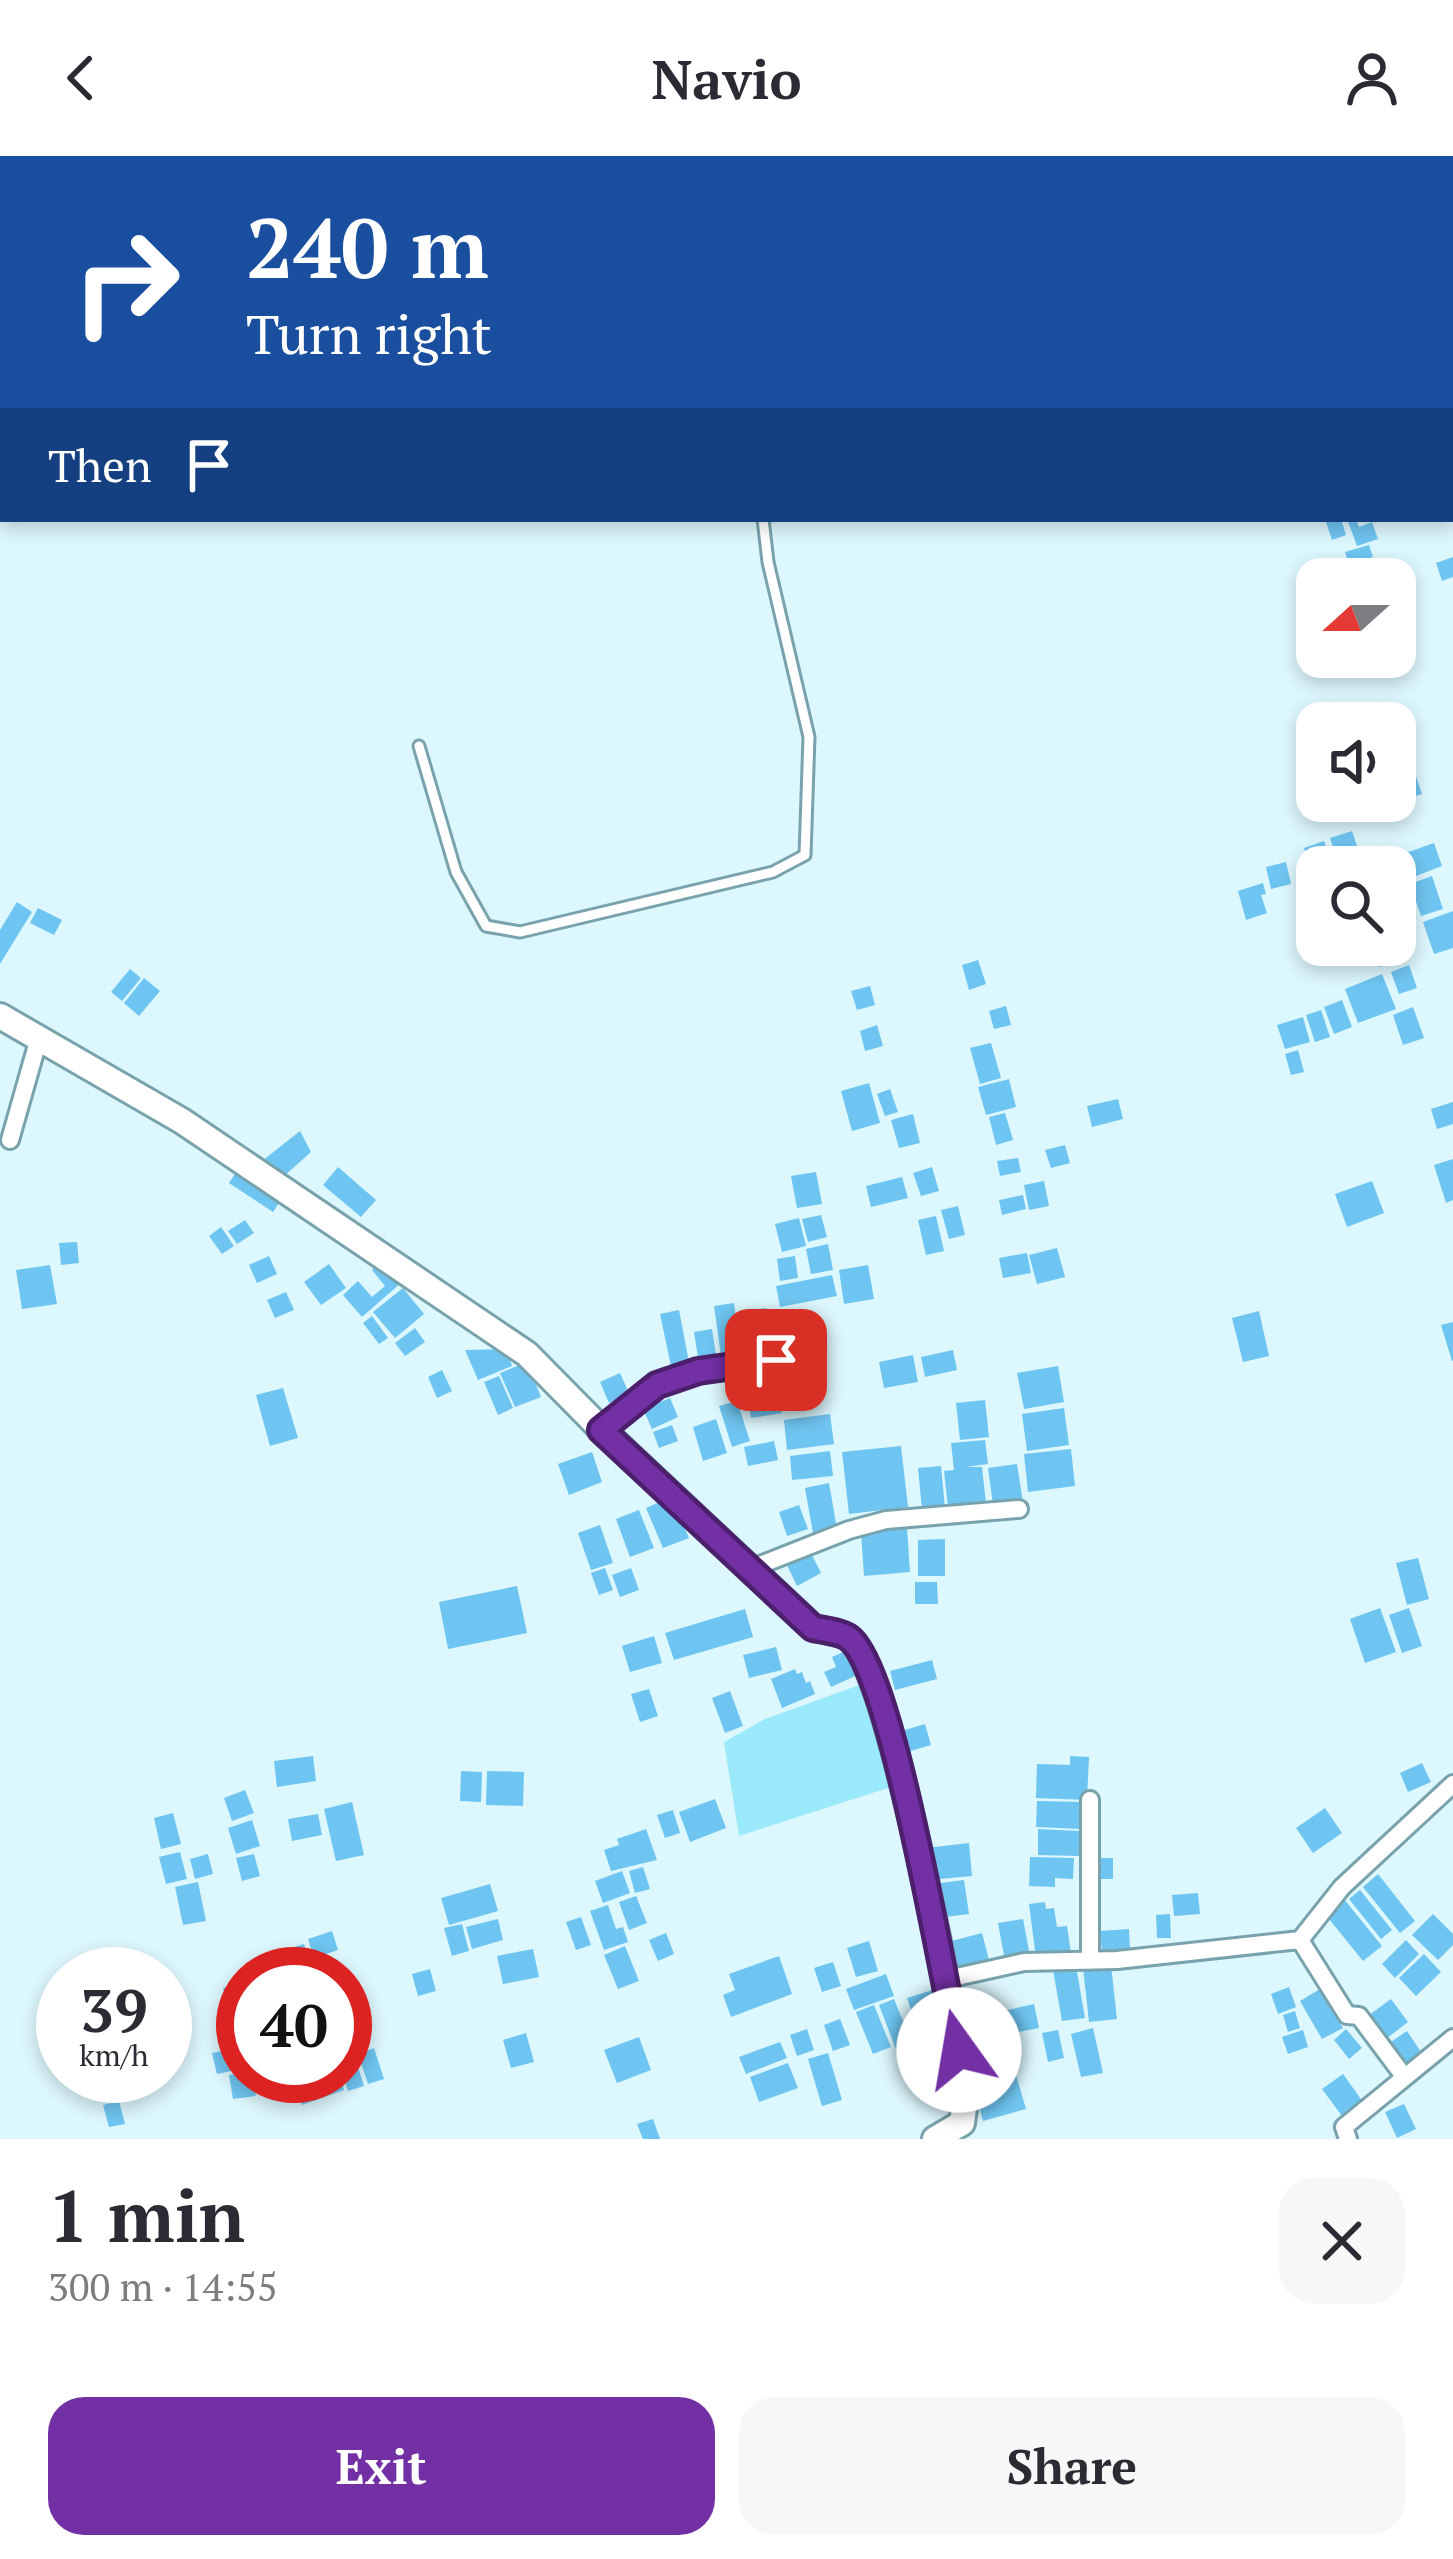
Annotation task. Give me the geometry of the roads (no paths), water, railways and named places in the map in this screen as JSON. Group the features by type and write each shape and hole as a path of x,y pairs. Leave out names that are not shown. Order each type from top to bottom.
{"street":[{"path":"0,1016 182,1121 527,1354 601,1430 813,1628 848,1636 868,1663 896,1753 967,2086 962,2123 935,2139"},
{"path":"10,1140 39,1039"},
{"path":"601,1430 657,1385 698,1371 776,1360"},
{"path":"749,1569 886,1520 1019,1509"},
{"path":"943,1981 1024,1962 1090,1961 1300,1940 1342,1887 1453,1784"},
{"path":"1090,1800 1090,1961"},
{"path":"1300,1940 1347,2015 1359,2016 1403,2075"},
{"path":"1348,2139 1344,2127 1453,2038"}],"lane":[{"path":"419,746 457,872 486,926 520,932 772,872 805,855 808,736 768,562 763,522"}]}
